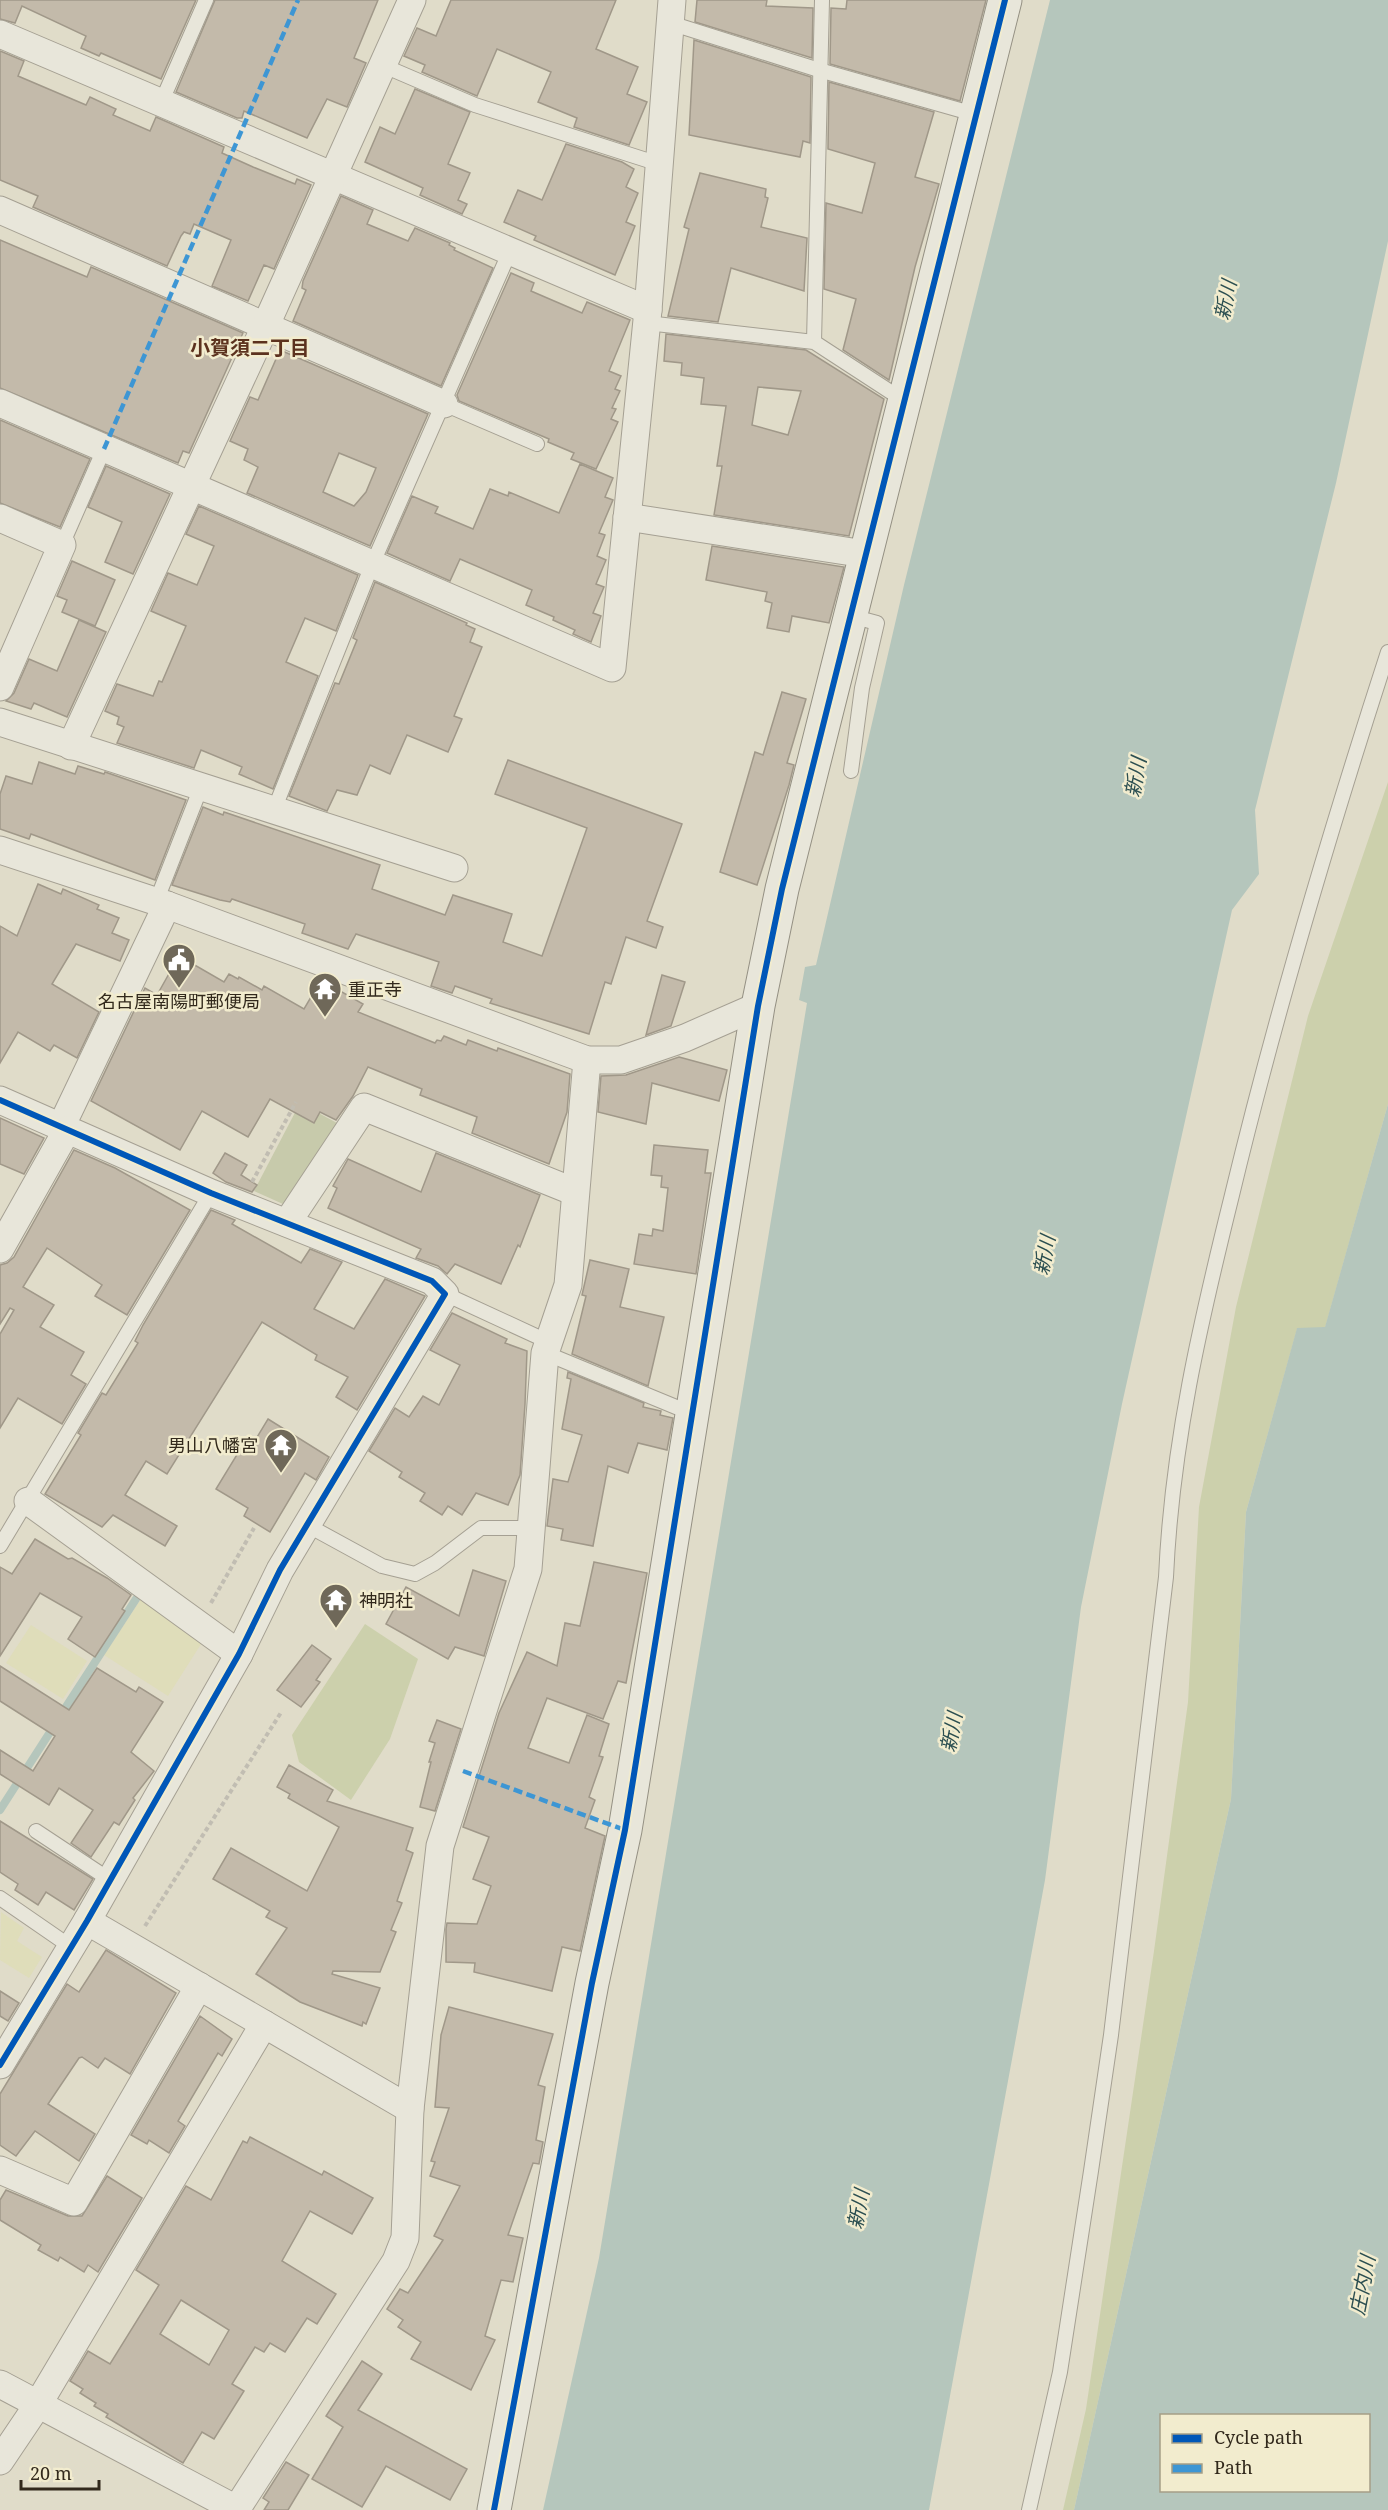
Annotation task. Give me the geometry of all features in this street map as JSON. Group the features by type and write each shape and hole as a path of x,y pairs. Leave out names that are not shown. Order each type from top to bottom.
{"street":[{"path":"71,746 189,486 265,327 412,0"},
{"path":"494,2510 592,1983 626,1830 759,1006 782,889 974,114 1005,0"},
{"path":"0,403 612,668 647,316 671,12"},
{"path":"0,34 510,251 647,316"},
{"path":"0,210 444,404"},
{"path":"627,517 865,554"},
{"path":"0,518 62,545 0,687"},
{"path":"0,722 454,868"},
{"path":"0,850 161,904 587,1060 621,1060 685,1038 759,1006"},
{"path":"0,1249 64,1129 161,904"},
{"path":"0,2384 37,2406 237,2510 396,2261 405,2238 410,2109 440,1846 528,1569 547,1347 568,1285 587,1060"},
{"path":"0,1100 211,1193 432,1281 445,1294 280,1570 239,1654 111,1880 0,2065"},
{"path":"287,1223 364,1107 575,1192"},
{"path":"28,1501 239,1654"},
{"path":"87,1921 410,2109"},
{"path":"0,2170 74,2202 198,1986"},
{"path":"0,2461 37,2406 264,2024"}],"lane":[{"path":"161,103 206,0"},
{"path":"814,342 822,0"},
{"path":"671,12 819,70 974,114"},
{"path":"384,66 476,105 659,164"},
{"path":"274,810 372,566 510,251"},
{"path":"647,316 814,342 903,400"},
{"path":"444,404 537,444"},
{"path":"62,545 104,449"},
{"path":"849,616 877,623 862,688 851,771"},
{"path":"1029,2510 1060,2372 1108,2057 1166,1576 1169,1509 1193,1356 1257,1090 1353,761 1388,652"},
{"path":"161,904 201,787"},
{"path":"0,1546 211,1193"},
{"path":"445,1294 547,1347 694,1415"},
{"path":"307,1525 382,1566 415,1574 435,1563 481,1528 531,1528"},
{"path":"36,1831 111,1880"},
{"path":"0,1898 71,1947"}],"path":[{"path":"252,1182 296,1102"},
{"path":"198,1624 254,1528"},
{"path":"132,1947 282,1711"}],"shaded area":[{"path":"141,1599 203,1641 168,1696 104,1655"},
{"path":"31,1625 87,1661 63,1699 6,1663"},
{"path":"1,1912 24,1928 17,1941 42,1957 29,1978 0,1960"}],"green space":[{"path":"1388,782 1388,1104 1325,1328 1297,1329 1246,1512 1231,1799 1074,2510 1063,2510 1086,2409 1154,1951 1188,1702 1199,1507 1236,1307 1308,1016"},
{"path":"300,1103 337,1123 283,1204 254,1191"},
{"path":"365,1624 418,1659 390,1739 351,1800 299,1762 292,1735"}],"water":[{"name":"新川","path":"1050,0 1388,0 1388,241 1336,483 1255,810 1259,874 1232,910 1122,1404 1081,1607 1045,1880 929,2510 543,2510 599,2258 807,1003 799,1000 805,967 816,965 904,585"},
{"name":"庄内川","path":"1388,1104 1388,2510 1074,2510 1231,1799 1246,1512 1297,1328 1325,1327"}],"building":[{"path":"0,0 196,0 161,79 101,53 99,56 81,48 86,36 22,6 15,23 0,19"},
{"path":"215,0 378,0 354,58 366,63 347,107 327,99 307,138 244,111 242,118 237,118 176,92"},
{"path":"451,0 616,0 596,49 638,67 627,94 647,102 629,145 574,127 577,118 538,102 551,72 497,49 477,96 422,72 425,65 404,56 417,28 436,36"},
{"path":"697,0 767,0 766,6 813,8 812,58 695,22"},
{"path":"847,0 986,0 960,101 830,64 831,8 846,9"},
{"path":"694,40 811,77 810,143 803,141 800,157 689,135"},
{"path":"0,51 24,61 18,76 86,105 90,97 116,109 113,115 150,131 156,117 224,147 222,153 253,167 295,184 297,179 311,185 274,269 264,265 248,301 212,286 231,240 194,224 190,234 184,232 181,236 167,266 33,207 38,196 0,180"},
{"path":"829,82 934,112 915,177 939,184 915,267 889,380 843,350 856,299 824,289 826,203 862,213 875,163 828,149"},
{"path":"415,89 470,112 448,164 470,173 458,200 467,204 462,214 420,195 423,188 365,162 380,127 395,134"},
{"path":"566,144 622,162 634,169 626,187 638,193 626,222 635,226 615,275 534,240 536,236 504,222 518,190 542,200"},
{"path":"700,173 766,189 765,197 768,198 761,227 807,238 804,291 731,268 718,322 668,316 689,229 684,227"},
{"path":"341,196 373,210 367,224 408,241 415,228 450,243 449,245 455,248 454,250 493,268 441,386 293,321 306,290 302,288 303,281"},
{"path":"0,240 87,277 91,267 243,333 189,453 183,451 178,463 0,388"},
{"path":"511,273 534,283 531,291 582,313 587,302 630,320 609,371 621,376 615,389 620,391 612,408 616,409 611,419 618,422 596,469 571,459 574,453 548,442 549,439 459,401 457,395"},
{"path":"666,334 806,350 884,399 849,536 714,515 722,466 717,466 726,406 701,404 704,378 681,375 682,363 664,361","holes":["758,387 801,391 788,435 752,425"]},
{"path":"280,350 428,414 370,546 247,493 258,467 244,460 248,449 230,441 250,397 258,400","holes":["339,453 376,468 366,492 354,506 323,492"]},
{"path":"0,420 90,459 60,527 0,503"},
{"path":"580,464 613,478 605,497 613,500 599,533 605,535 597,556 606,560 596,584 604,587 593,613 601,616 591,642 573,634 575,630 553,620 554,617 526,605 532,590 460,559 450,581 387,553 412,496 438,507 435,513 473,529 490,489 508,496 509,492 559,513"},
{"path":"106,466 170,494 133,574 105,562 122,522 88,507"},
{"path":"199,506 358,575 336,631 305,618 286,662 318,676 273,789 239,774 242,767 201,750 194,768 117,743 124,727 117,724 119,717 105,711 117,684 153,696 159,681 162,682 186,626 151,611 168,573 197,585 214,546 186,534"},
{"path":"712,546 844,567 829,623 792,616 789,632 767,628 772,603 765,601 767,592 706,580"},
{"path":"72,561 115,580 95,626 62,612 67,600 57,596"},
{"path":"375,582 467,623 466,625 475,629 470,642 482,647 454,716 462,719 448,752 407,735 390,774 370,765 357,795 337,790 327,811 289,796 335,683 339,684 357,640 353,638"},
{"path":"79,620 106,632 67,717 34,703 31,709 6,701 14,693 29,659 57,671"},
{"path":"782,692 806,699 787,763 794,765 789,785 757,885 720,872 755,752 763,755"},
{"path":"508,760 682,824 647,921 663,927 656,948 626,937 611,984 605,982 589,1034 490,1003 492,999 455,986 452,993 431,986 439,962 356,934 348,949 302,933 305,924 232,899 230,902 220,900 172,885 203,807 380,865 372,889 445,915 453,895 512,914 503,942 542,956 587,828 495,794"},
{"path":"39,762 75,774 78,766 104,774 105,772 186,800 155,880 31,834 29,839 0,829 0,794 6,776 32,784"},
{"path":"38,884 61,894 63,889 99,905 97,909 119,918 112,933 129,940 120,961 76,944 52,984 99,1012 77,1058 54,1045 50,1051 18,1032 0,1063 0,926 17,936"},
{"path":"179,956 224,982 229,974 238,979 239,977 262,990 264,986 304,1009 321,980 363,1004 358,1012 435,1043 437,1040 441,1041 444,1036 466,1045 468,1040 497,1051 498,1048 570,1074 567,1112 549,1164 472,1133 477,1117 420,1095 422,1089 368,1067 353,1096 336,1120 320,1112 314,1123 270,1099 248,1137 202,1111 180,1150 91,1101 145,988 157,995"},
{"path":"662,975 685,982 671,1026 646,1035"},
{"path":"679,1057 727,1070 719,1101 652,1083 646,1124 598,1112 601,1076 626,1075"},
{"path":"0,1118 44,1138 24,1174 0,1164"},
{"path":"654,1145 708,1150 705,1173 711,1173 696,1274 634,1264 639,1234 652,1236 653,1229 663,1231 668,1188 661,1187 662,1176 651,1175"},
{"path":"74,1150 115,1168 190,1210 127,1315 95,1296 102,1285 47,1248 23,1287 54,1305 40,1327 84,1352 71,1375 86,1384 62,1424 18,1398 0,1428 0,1334 14,1310 10,1308 0,1324 0,1265 14,1257"},
{"path":"225,1153 247,1165 241,1175 257,1185 252,1192 226,1182 213,1173"},
{"path":"436,1153 540,1195 520,1247 518,1245 501,1284 455,1264 447,1274 438,1266 416,1258 421,1249 328,1208 337,1188 333,1186 348,1159 421,1192"},
{"path":"211,1210 235,1220 232,1224 301,1263 310,1249 342,1262 314,1309 354,1329 385,1279 425,1296 357,1410 336,1397 348,1377 315,1360 317,1355 262,1322 167,1474 146,1461 125,1495 177,1526 165,1546 113,1515 102,1527 45,1494 81,1435 78,1433 102,1393 106,1395 138,1343 135,1341 143,1325"},
{"path":"590,1260 629,1269 620,1307 664,1317 648,1386 572,1354 586,1296 582,1295"},
{"path":"452,1313 507,1339 505,1343 527,1351 525,1404 520,1475 508,1505 476,1493 462,1515 448,1506 442,1515 420,1501 425,1493 399,1477 402,1472 369,1451 395,1408 409,1417 423,1396 439,1405 460,1365 430,1350"},
{"path":"568,1372 644,1403 643,1407 661,1411 660,1415 673,1418 667,1450 638,1443 628,1473 608,1466 593,1546 561,1540 563,1529 547,1526 553,1479 568,1482 582,1435 562,1429 571,1379 567,1378"},
{"path":"268,1419 329,1457 316,1480 305,1473 270,1532 244,1516 248,1508 216,1489 241,1448 248,1452"},
{"path":"35,1539 68,1559 72,1558 107,1578 131,1595 122,1609 125,1611 95,1657 68,1639 82,1617 40,1593 0,1656 0,1567 12,1574"},
{"path":"594,1562 647,1573 626,1683 618,1681 603,1719 547,1698 528,1748 569,1763 587,1715 609,1724 599,1756 603,1757 589,1797 595,1800 585,1828 605,1836 580,1951 562,1947 552,1991 474,1972 475,1963 446,1962 446,1929 447,1923 477,1924 491,1886 473,1879 489,1837 463,1827 499,1713 527,1652 557,1666 565,1623 580,1626"},
{"path":"473,1570 506,1581 484,1656 455,1647 448,1659 386,1624 406,1587 459,1616"},
{"path":"312,1645 331,1659 316,1680 320,1682 301,1707 277,1690"},
{"path":"0,1666 69,1710 97,1668 136,1692 139,1687 163,1702 131,1752 154,1771 133,1798 135,1800 119,1825 114,1822 91,1857 71,1843 93,1810 59,1788 49,1805 0,1774 0,1750 33,1771 55,1736 0,1701"},
{"path":"437,1720 461,1729 435,1811 420,1807 435,1743 429,1741"},
{"path":"289,1765 333,1790 327,1801 413,1828 406,1850 413,1853 397,1901 402,1903 391,1930 396,1932 380,1972 333,1971 332,1974 380,1988 366,2024 363,2022 362,2026 300,2002 256,1974 287,1928 266,1917 270,1911 213,1879 231,1848 307,1891 339,1827 288,1798 290,1794 277,1787"},
{"path":"0,1821 93,1879 74,1910 46,1892 38,1905 15,1890 18,1884 0,1872"},
{"path":"106,1950 176,1993 130,2074 105,2058 98,2068 82,2057 79,2058 48,2104 95,2134 79,2161 35,2131 16,2156 0,2145 0,2094 67,1984 79,1992"},
{"path":"0,1991 19,2003 8,2021 0,2016"},
{"path":"449,2007 553,2034 538,2085 545,2087 536,2140 543,2142 539,2164 533,2163 508,2235 523,2238 513,2282 501,2280 485,2336 495,2340 471,2390 411,2359 421,2342 398,2327 403,2320 387,2309 400,2289 408,2293 443,2240 434,2236 460,2186 430,2176 435,2162 431,2161 449,2108 435,2107 441,2035"},
{"path":"200,2016 232,2039 222,2056 218,2053 178,2121 185,2126 169,2153 149,2140 147,2144 131,2135"},
{"path":"250,2137 322,2175 324,2171 373,2198 352,2234 310,2211 282,2261 336,2294 317,2324 307,2318 285,2352 270,2343 264,2352 255,2347 232,2384 244,2391 214,2439 202,2432 183,2463 106,2417 108,2414 94,2406 96,2403 80,2393 83,2389 70,2381 88,2351 110,2364 159,2285 136,2270 186,2186 211,2200 243,2141 247,2143","holes":["181,2300 229,2330 209,2365 160,2334"]},
{"path":"107,2176 142,2198 98,2272 88,2265 84,2272 60,2257 58,2261 38,2250 41,2245 0,2220 0,2200 6,2190 68,2216 82,2216"},
{"path":"362,2361 382,2374 358,2410 467,2469 450,2500 386,2466 362,2507 312,2479 343,2427 326,2416"},
{"path":"286,2462 309,2475 288,2510 264,2510 269,2502 263,2498"}],"waterway":[{"path":"60,1716 136,1599"},
{"path":"0,1810 54,1726"}],"marked path":[{"path":"104,449 298,0"},
{"path":"463,1771 625,1830"}],"cycle path":[{"path":"494,2510 592,1983 625,1830 758,1006 782,889 1005,0"},
{"path":"0,1100 211,1193 432,1281 445,1294 280,1570 239,1654 87,1921 0,2065"}],"place":[{"name":"名古屋南陽町郵便局","path":"179,989"},
{"name":"重正寺","path":"325,1018"},
{"name":"男山八幡宮","path":"281,1474"},
{"name":"神明社","path":"336,1629"}],"district":[{"name":"小賀須二丁目","path":"250,347"}]}
